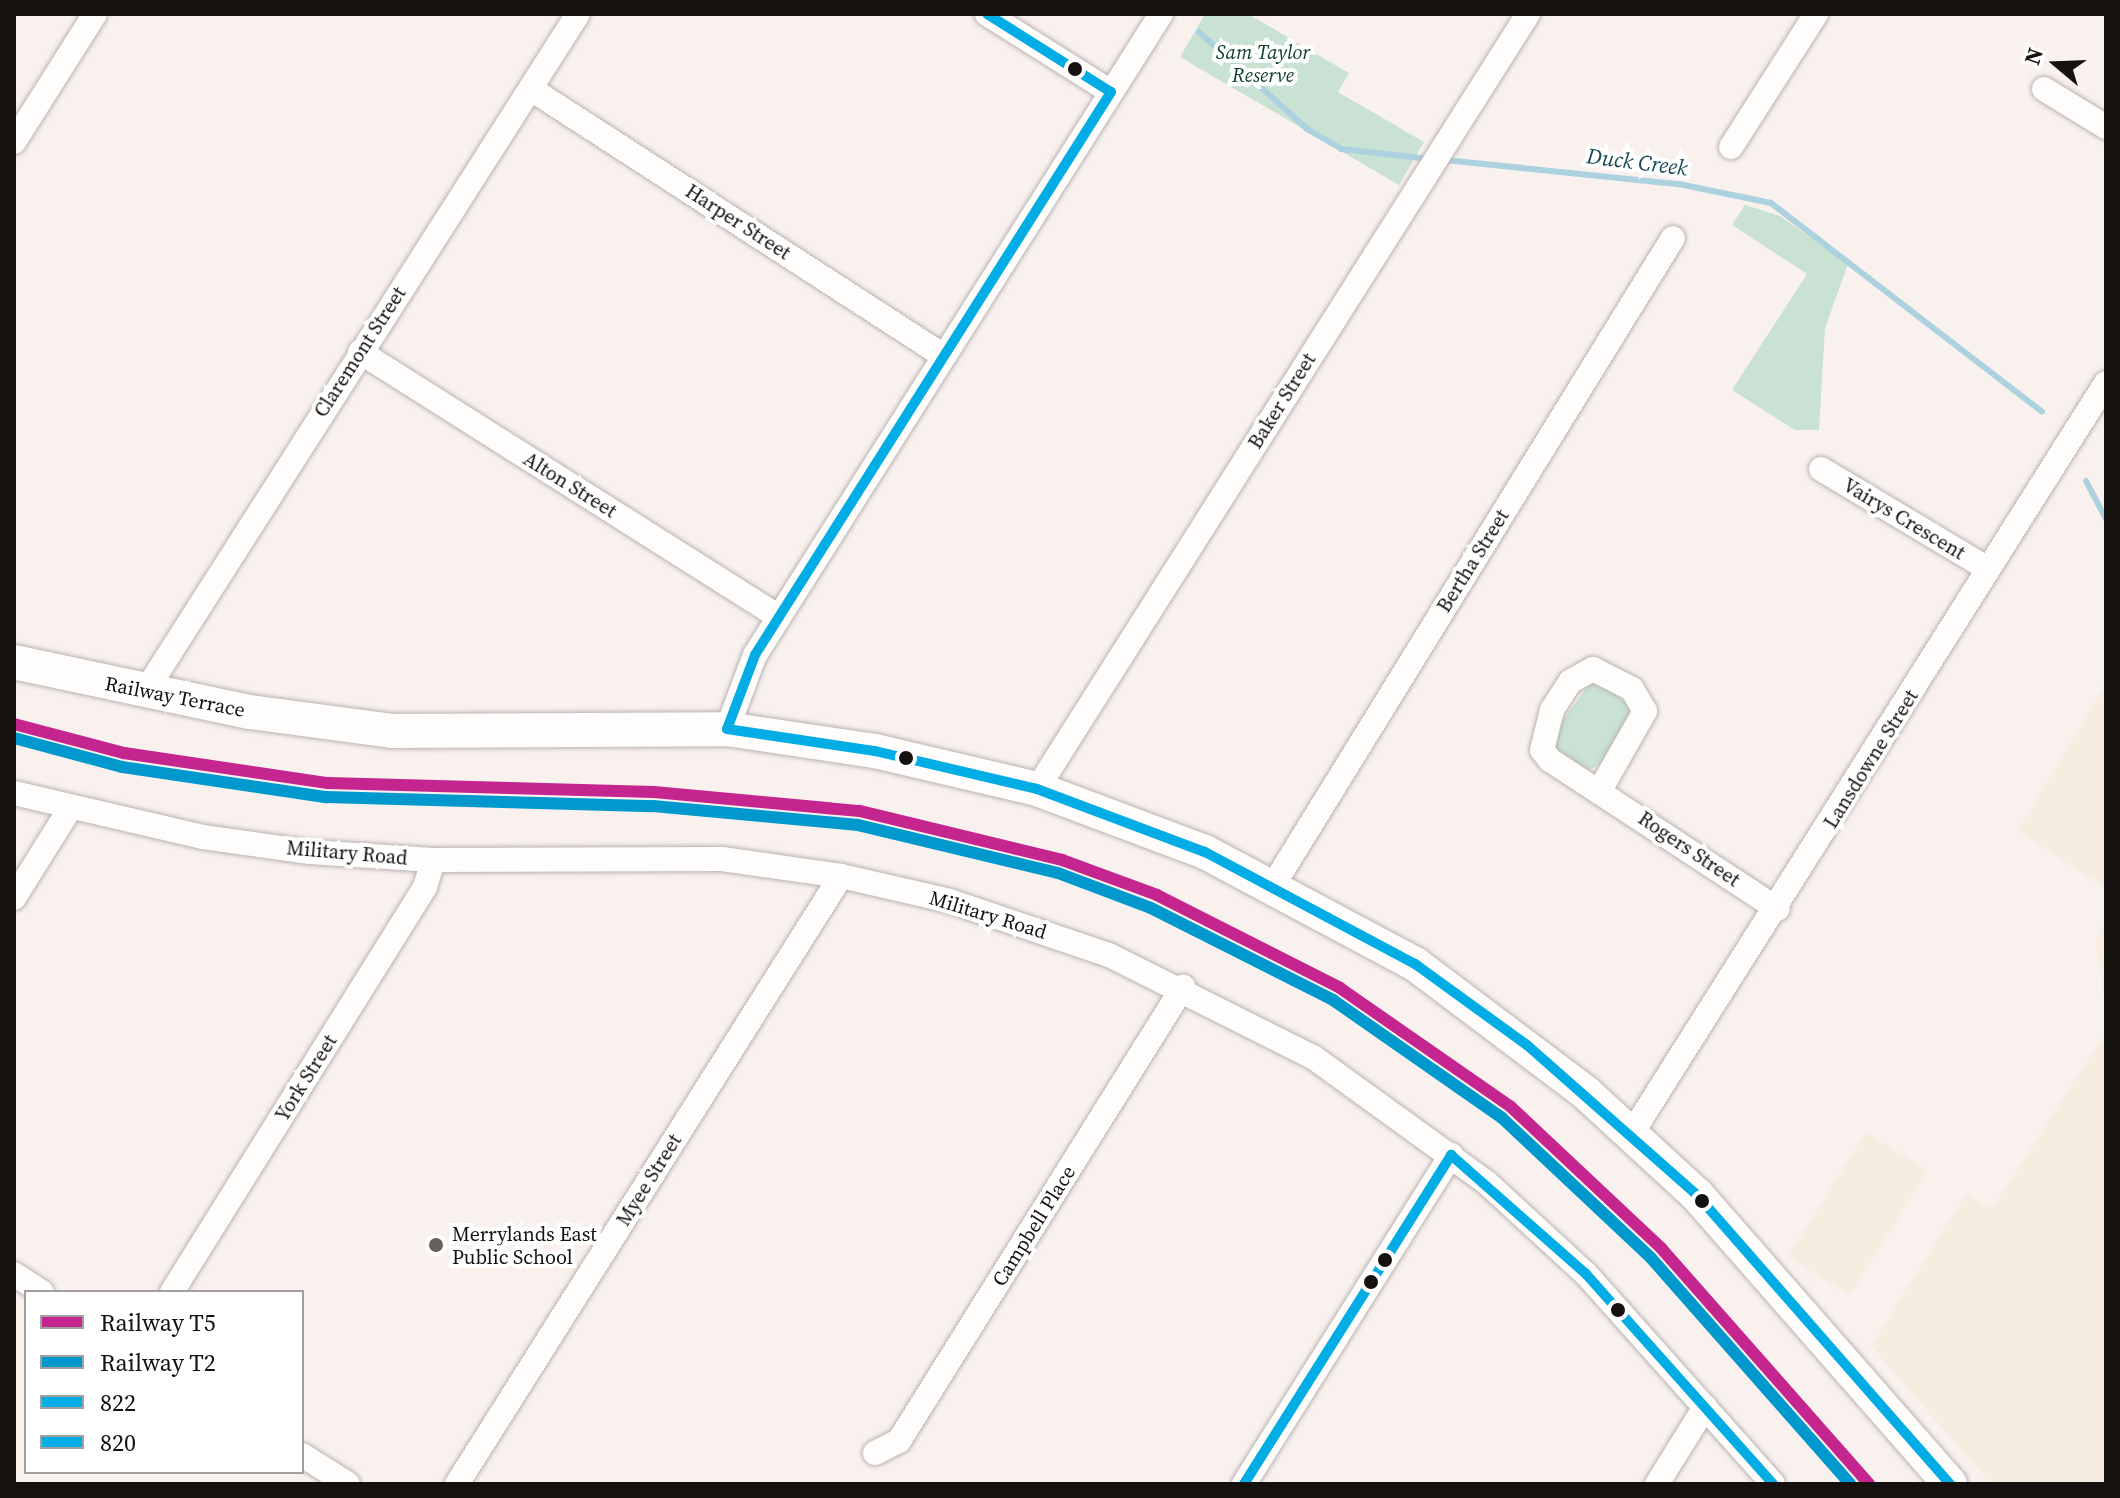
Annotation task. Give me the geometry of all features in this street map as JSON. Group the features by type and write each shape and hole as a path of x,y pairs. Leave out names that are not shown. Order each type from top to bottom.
{"main road":[{"name":"Railway Terrace","path":"14,662 145,692 339,722 448,735 607,726 727,729 875,751 1037,789 1274,884 1468,999 1632,1133 1697,1195 1950,1484"}],"street":[{"path":"14,142 95,14"},
{"name":"Claremont Street","path":"145,692 578,14"},
{"path":"987,14 1111,92"},
{"name":"Baker Street","path":"1037,789 1528,14"},
{"path":"1731,147 1811,16"},
{"path":"727,729 737,692 779,617 1159,17"},
{"name":"Harper Street","path":"531,89 944,356"},
{"path":"2044,89 2106,127"},
{"name":"Bertha Street","path":"1274,884 1673,238"},
{"name":"Alton Street","path":"360,352 779,617"},
{"name":"Lansdowne Street","path":"1632,1133 1778,909 2106,383"},
{"name":"Vairys Crescent","path":"1821,469 1988,569"},
{"name":"Rogers Street","path":"1600,790 1645,711 1632,689 1593,669 1570,682 1540,738 1550,760 1778,909"},
{"name":"Military Road","path":"14,793 69,810 218,839 433,860 722,859 841,876 1035,928 1183,987 1313,1057 1451,1155 1532,1221 1773,1484"},
{"path":"14,898 69,810"},
{"name":"York Street","path":"173,1290 425,887 433,860"},
{"name":"Myee Street","path":"457,1484 841,876"},
{"name":"Campbell Place","path":"875,1453 899,1441 1183,987"},
{"path":"1244,1484 1451,1155"},
{"path":"14,1274 39,1290"},
{"path":"1657,1484 1705,1407"},
{"path":"304,1456 348,1484"}],"shaded area":[{"path":"2106,683 2106,888 2018,831"},
{"path":"2106,919 2106,1012 2096,941"},
{"path":"2106,1032 2106,1484 1991,1484 1871,1346 1966,1194 1992,1209"},
{"path":"1866,1132 1928,1171 1850,1295 1788,1257"}],"green space":[{"name":"Sam Taylor Reserve","path":"1205,14 1248,14 1349,73 1338,92 1424,142 1399,185 1180,57"},
{"path":"1745,205 1780,216 1848,264 1825,328 1819,430 1795,430 1732,390 1807,274 1732,225"},
{"path":"1593,679 1634,708 1600,765 1586,771 1556,752 1551,736"}],"waterway":[{"name":"Duck Creek","path":"1199,32 1307,129 1341,149 1429,159"},
{"name":"Duck Creek","path":"1445,160 1679,184 1771,203 2042,412"},
{"name":"Duck Creek","path":"2086,481 2106,519"}],"rail line":[{"name":"T5","path":"14,724 124,753 328,783 654,792 860,811 1062,860 1157,895 1340,988 1511,1107 1661,1248 1869,1484"},
{"name":"T2","path":"14,738 122,767 326,797 653,806 858,825 1058,873 1151,908 1333,1000 1502,1118 1651,1258 1850,1484"}],"transit line":[{"name":"822","path":"987,14 1111,92 755,655 727,729 875,751 1037,789 1205,852 1415,964 1527,1045 1697,1195 1950,1484"},
{"name":"820","path":"1451,1155 1586,1274 1773,1484"},
{"name":"820","path":"1244,1484 1451,1155"}],"place":[{"name":"Merrylands East Public School","path":"436,1245"}]}
